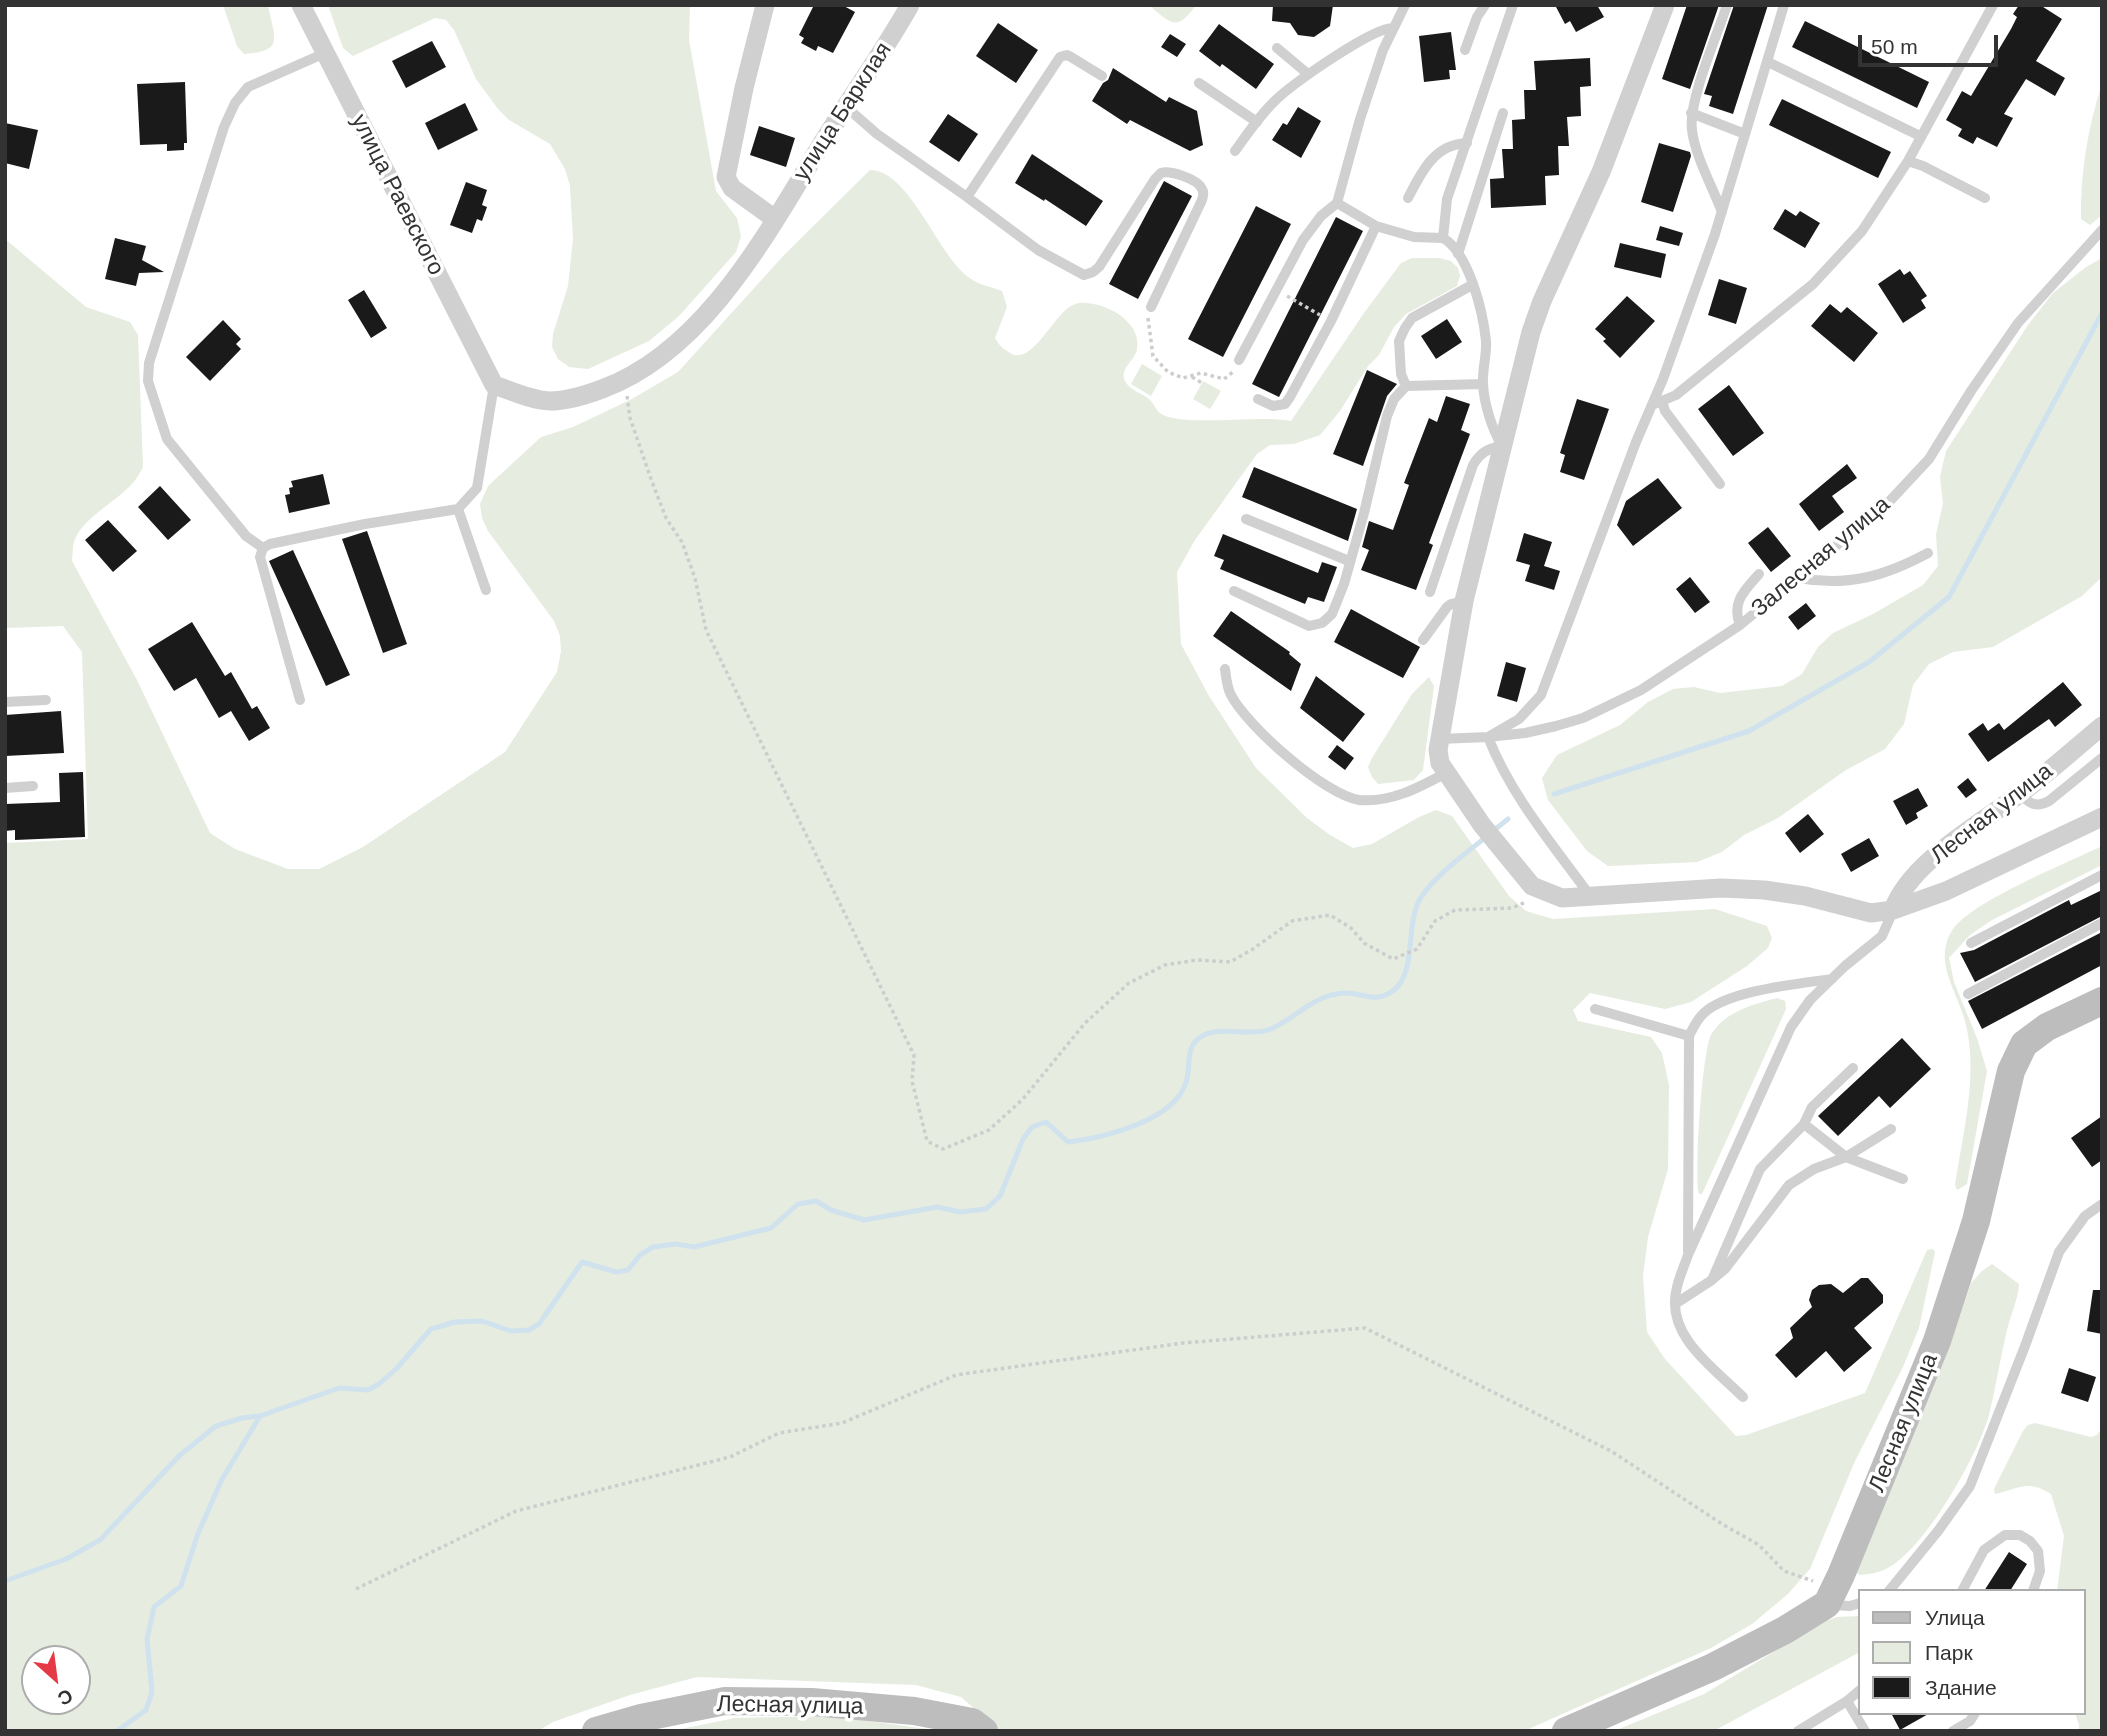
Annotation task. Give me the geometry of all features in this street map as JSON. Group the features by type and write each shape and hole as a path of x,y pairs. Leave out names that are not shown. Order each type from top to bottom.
{"main road":[{"name":"Лесная улица","path":"1830,1597 1937,1341 1976,1221 2011,1072 2024,1044 2047,1027 2102,1001"},
{"path":"1566,1731 1713,1667 1785,1630 1830,1597"},
{"name":"Лесная улица","path":"596,1731 641,1718 725,1701 812,1702 915,1711 972,1722 984,1731"}],"street":[{"name":"улица Раевского","path":"301,5 494,385"},
{"path":"765,5 741,100 726,177 732,188 775,219"},
{"name":"улица Барклая","path":"494,385 550,401 583,396 619,383 664,355 716,304 775,219 910,5"},
{"path":"1665,5 1601,172 1531,332 1464,601 1439,739 1440,763 1482,825 1532,886 1562,898 1721,888 1805,896 1871,913 1893,910 1946,891 2102,817"},
{"name":"Лесная улица","path":"1893,910 1908,885 1946,846 2020,794 2102,726"}],"lane":[{"path":"1239,360 1313,226 1337,203 1383,50 1405,5"},
{"path":"1465,50 1477,17 1485,5"},
{"path":"1443,238 1447,199 1513,5"},
{"path":"1723,213 1696,147 1691,113 1727,5"},
{"path":"1591,897 1514,790 1488,737 1519,719 1541,695 1723,213 1784,5"},
{"path":"1652,405 1676,395 1813,284 1862,230 1908,161 1993,5"},
{"path":"1235,151 1278,97 1308,74 1377,32 1394,27"},
{"path":"1278,48 1308,74"},
{"path":"263,548 246,536 167,439 148,381 149,363 223,127 235,103 248,88 325,52"},
{"path":"968,197 1060,57 1067,55 1102,76"},
{"path":"1768,62 1920,136"},
{"path":"1199,83 1257,122"},
{"path":"845,106 877,134 1038,250 1084,275 1099,267 1161,173 1174,172 1200,185 1203,190 1202,200 1151,307"},
{"path":"1458,254 1503,113"},
{"path":"1691,113 1745,134"},
{"path":"1408,198 1424,167 1433,156 1456,143 1467,143"},
{"path":"1908,161 1986,198"},
{"path":"1337,203 1376,226 1414,237 1443,238 1458,254 1472,285 1486,344 1483,384 1492,425 1502,446 1487,449 1473,466 1430,592"},
{"path":"1258,399 1273,406 1285,404 1331,321 1376,226"},
{"name":"Залесная улица","path":"1439,739 1525,733 1583,718 1641,690 1740,625 1887,504 1908,483 1929,459 2018,323 2102,230"},
{"path":"1406,386 1401,374 1399,341 1405,328 1412,318 1472,285"},
{"path":"1234,591 1309,626 1322,623 1332,614 1344,584 1387,416 1394,399 1406,386 1483,384"},
{"path":"299,701 260,557 263,548 270,544 365,524 458,509 477,488 494,385"},
{"path":"1662,401 1665,411 1720,484"},
{"path":"458,509 486,590"},
{"path":"1246,519 1349,561"},
{"path":"1799,578 1850,582 1868,579 1928,553"},
{"path":"1740,625 1736,607 1759,574"},
{"path":"1423,640 1431,626 1451,604 1464,601"},
{"path":"1224,669 1230,694 1254,726 1303,768 1342,795 1360,800 1391,797 1414,790 1446,773"},
{"path":"5,702 46,700"},
{"path":"2020,794 2029,804 2040,806 2102,758"},
{"path":"5,788 33,786"},
{"path":"1971,943 2102,875"},
{"path":"1743,1397 1686,1339 1678,1322 1676,1291 1688,1255 1791,1027 1810,1000 1882,936 1893,910"},
{"path":"1968,994 2102,923"},
{"path":"1688,1255 1689,1036 1705,1012 1735,997 1780,986 1832,979"},
{"path":"1595,1009 1689,1036"},
{"path":"1712,1280 1760,1169 1804,1124 1812,1107 1853,1068"},
{"path":"1804,1124 1846,1157 1903,1180"},
{"path":"1675,1304 1725,1269 1790,1185 1814,1169 1846,1157 1891,1129"},
{"path":"1891,1589 1930,1542 1970,1486 2059,1252 2085,1216 2102,1204"},
{"path":"1963,1589 1984,1550 2005,1535 2020,1535 2030,1541 2038,1551 2040,1572 2034,1589"},
{"path":"1830,1597 1850,1606 1858,1603"},
{"path":"1798,1731 1858,1692"},
{"path":"1847,1701 1865,1731"},
{"path":"1954,1731 1970,1721 1974,1715"}],"path":[{"path":"1277,290 1331,321"},
{"path":"1151,307 1148,330 1153,356 1168,372 1183,378 1201,373 1224,380 1231,376 1239,360"},
{"path":"1192,377 1202,383"},
{"path":"619,383 626,393 631,418 666,518 682,542 695,578 706,630 914,1055 912,1081 927,1141 943,1149 989,1130 1023,1099 1085,1023 1129,983 1165,965 1197,960 1230,962 1292,921 1330,915 1351,928 1364,943 1393,959 1417,949 1435,920 1455,910 1512,908 1536,895 1540,889"},
{"path":"356,1589 516,1511 730,1457 779,1433 842,1423 956,1375 1183,1343 1365,1328 1611,1451 1722,1524 1759,1545 1784,1571 1830,1597"}],"green space":[{"path":"223,5 268,5 274,34 272,46 266,50 244,54 237,46"},
{"path":"328,5 690,5 689,40 716,191 737,218 741,236 736,252 679,316 649,341 588,369 569,367 558,359 552,347 553,334 568,286 573,239 570,186 565,169 550,144 509,120 498,109 476,79 454,30 446,20 435,18 353,56 343,48"},
{"path":"1149,5 1196,5 1184,19 1174,22"},
{"path":"2102,84 2102,215 2090,225 2081,219 2082,185 2089,134"},
{"path":"870,170 884,174 910,197 945,250 967,276 1002,291 1007,307 995,338 1003,348 1018,355 1026,353 1066,310 1076,304 1088,303 1105,307 1126,320 1135,333 1136,353 1124,372 1127,384 1150,400 1160,413 1184,420 1291,421 1401,263 1412,258 1439,258 1451,261 1458,268 1460,276 1457,286 1406,314 1394,327 1379,355 1368,366 1340,411 1320,435 1294,444 1270,445 1257,454 1195,540 1177,572 1181,644 1209,696 1256,768 1307,818 1353,848 1372,844 1436,810 1452,816 1509,896 1526,911 1553,919 1715,909 1767,926 1772,938 1768,948 1747,966 1691,1002 1665,1009 1590,993 1573,1010 1578,1021 1651,1037 1662,1053 1669,1085 1668,1169 1648,1237 1643,1276 1647,1332 1665,1359 1736,1436 1746,1435 1865,1393 1927,1250 1933,1249 1935,1252 1919,1328 1903,1367 1855,1461 1810,1569 1788,1594 1752,1624 1711,1648 1524,1731 1000,1731 961,1697 916,1685 697,1677 630,1695 553,1722 538,1731 5,1731 5,843 88,839 82,652 63,626 5,628 5,239 86,307 130,322 138,335 143,467 129,487 81,529 74,541 72,561 137,680 210,833 235,849 288,869 319,869 363,847 505,752 557,672 561,651 560,636 554,621 488,531 482,518 480,504 488,486 541,437 573,427 630,400 678,372 785,254"},
{"path":"2102,258 2102,577 2082,596 1993,647 1953,652 1929,664 1913,685 1904,724 1885,749 1846,770 1778,818 1744,835 1722,852 1697,862 1608,866 1587,851 1548,800 1542,778 1557,755 1620,725 1648,702 1673,689 1694,687 1720,693 1782,686 1802,674 1818,647 1833,633 1923,585 1938,566 1936,534 1943,504 1940,477 1946,451 2028,325 2053,293"},
{"path":"1142,364 1162,376 1151,396 1131,384"},
{"path":"1203,381 1221,391 1210,409 1193,399"},
{"path":"1429,677 1434,686 1423,770 1414,780 1378,784 1368,767 1372,758 1412,694"},
{"path":"2102,846 2102,865 1992,920 1970,935 1949,958 1954,982 1987,1071 1967,1184 1957,1190 1955,1185 1968,1103 1970,1062 1965,1021 1945,964 1947,941 1953,929 1980,907 2022,883"},
{"path":"1777,998 1785,1001 1786,1009 1702,1194 1699,1194 1700,1112 1708,1043 1718,1025 1733,1014"},
{"path":"1992,1264 2019,1284 1983,1432 1962,1477 1917,1543 1886,1569 1860,1575 1853,1570 1950,1345 1971,1283"},
{"path":"2035,1423 2091,1437 2097,1435 2102,1428 2102,1731 2079,1731 2076,1715 2086,1715 2086,1589 2057,1589 2064,1536 2051,1494 2029,1486 1995,1494 1994,1489 2028,1425"},
{"path":"1858,1616 1858,1653 1713,1731 1614,1731 1704,1694 1825,1621 1837,1617"},
{"path":"833,1716 941,1731 671,1731 735,1718"}],"building":[{"path":"814,5 842,5 855,12 833,53 818,46 816,51 801,43 804,38 799,35"},
{"path":"1273,5 1333,5 1330,26 1314,37 1298,35 1290,23 1272,21"},
{"path":"1555,5 1597,5 1604,17 1576,32 1570,21 1565,24"},
{"path":"1687,5 1719,5 1690,89 1662,79"},
{"path":"1734,5 1768,5 1733,114 1709,106 1712,96 1704,94"},
{"path":"2019,5 2040,5 2062,19 2036,61 2065,78 2055,96 2026,79 2004,114 2013,118 1997,147 1977,137 1973,144 1958,136 1962,129 1946,120 1962,91 1971,96 2011,29 2017,17 2013,14"},
{"path":"1805,21 1929,82 1917,108 1792,47"},
{"path":"998,23 1038,50 1016,83 976,56"},
{"path":"1219,24 1274,64 1256,89 1199,51"},
{"path":"1451,32 1456,70 1449,70 1450,79 1424,82 1419,36"},
{"path":"1170,34 1186,44 1177,57 1161,47"},
{"path":"432,41 446,67 406,88 392,61"},
{"path":"1590,58 1591,86 1580,87 1581,116 1567,117 1569,146 1558,146 1559,175 1545,176 1546,205 1491,208 1490,179 1504,178 1502,149 1513,149 1512,120 1525,119 1524,90 1536,90 1534,61"},
{"path":"1113,68 1166,102 1169,97 1197,111 1203,145 1190,151 1130,120 1127,124 1092,101 1103,83 1108,80"},
{"path":"185,82 187,143 184,143 184,150 167,151 167,144 140,145 137,84"},
{"path":"1782,99 1891,152 1878,178 1769,125"},
{"path":"465,103 478,130 438,150 425,123"},
{"path":"1298,107 1321,121 1301,158 1272,140 1283,123 1287,125"},
{"path":"948,114 978,134 959,162 929,142"},
{"path":"5,123 38,130 29,169 5,163"},
{"path":"759,126 795,138 786,167 750,155"},
{"path":"1659,143 1690,152 1691,156 1673,212 1641,202"},
{"path":"1032,154 1103,201 1086,226 1015,183"},
{"path":"1164,181 1192,196 1138,299 1109,284"},
{"path":"466,182 487,190 482,205 487,207 482,221 477,219 472,233 450,225"},
{"path":"1256,206 1291,224 1223,357 1188,339"},
{"path":"1785,209 1796,216 1800,211 1820,223 1805,248 1773,229"},
{"path":"1336,217 1363,231 1279,397 1252,384"},
{"path":"1660,226 1683,233 1679,246 1656,240"},
{"path":"115,238 146,246 142,260 164,272 139,273 136,286 105,279"},
{"path":"1620,243 1666,254 1661,278 1614,267"},
{"path":"1900,269 1904,275 1910,271 1927,296 1921,300 1926,308 1903,323 1878,284"},
{"path":"1719,279 1747,288 1736,324 1708,315"},
{"path":"364,290 387,328 371,338 348,300"},
{"path":"1627,296 1655,321 1620,358 1595,329"},
{"path":"1830,304 1841,313 1847,307 1878,333 1854,362 1811,326"},
{"path":"1447,319 1462,342 1436,359 1421,336"},
{"path":"223,320 241,339 236,344 241,349 210,381 186,357"},
{"path":"1367,370 1397,384 1387,396 1363,466 1333,454"},
{"path":"1729,385 1764,433 1733,456 1698,409"},
{"path":"1446,396 1470,404 1461,430 1470,434 1429,543 1433,545 1416,590 1361,570 1369,550 1362,547 1369,521 1393,530 1409,485 1404,483 1429,418 1437,422"},
{"path":"1577,399 1609,409 1584,480 1560,472 1565,455 1560,453"},
{"path":"1847,464 1857,478 1832,496 1844,512 1819,531 1799,504"},
{"path":"1254,467 1357,509 1348,541 1242,497"},
{"path":"323,474 330,504 289,513 285,495 290,494 289,488 293,487 291,481"},
{"path":"1658,478 1682,508 1633,546 1617,525 1626,501"},
{"path":"160,486 191,520 168,540 138,507"},
{"path":"108,520 137,551 113,572 85,540"},
{"path":"1768,527 1791,556 1771,572 1748,543"},
{"path":"367,531 407,644 383,653 342,539"},
{"path":"1524,533 1552,542 1544,566 1560,571 1554,590 1525,581 1530,565 1516,561"},
{"path":"1223,534 1318,573 1322,562 1337,567 1324,602 1308,597 1305,604 1220,569 1224,560 1214,556"},
{"path":"293,550 350,675 326,686 269,561"},
{"path":"1690,577 1710,602 1695,613 1676,589"},
{"path":"1806,603 1816,616 1798,630 1788,617"},
{"path":"1351,609 1420,647 1403,678 1334,642"},
{"path":"1231,611 1290,652 1301,664 1291,691 1213,636"},
{"path":"192,622 225,676 231,672 252,709 257,706 270,728 249,741 231,711 219,718 196,678 174,691 148,649"},
{"path":"1506,662 1526,668 1517,702 1497,696"},
{"path":"1316,676 1365,714 1343,742 1300,708"},
{"path":"2063,682 2082,705 2055,727 2049,719 1988,762 1968,734 1983,723 1988,731 1999,723 2004,730"},
{"path":"61,711 64,753 5,756 5,715"},
{"path":"1337,745 1354,758 1345,770 1328,757"},
{"path":"83,772 85,837 15,840 15,830 5,831 5,804 60,802 59,773"},
{"path":"1968,778 1977,790 1966,798 1957,787"},
{"path":"1918,788 1928,806 1916,813 1918,818 1906,825 1893,801"},
{"path":"1808,814 1824,834 1800,853 1785,833"},
{"path":"1869,838 1879,856 1851,872 1841,854"},
{"path":"2102,890 2102,916 1975,982 1960,953 1974,950 2069,900 2071,905"},
{"path":"2102,932 2102,965 1982,1029 1968,1001"},
{"path":"1902,1038 1931,1069 1890,1108 1879,1096 1838,1136 1818,1116"},
{"path":"2102,1116 2102,1160 2092,1167 2071,1138"},
{"path":"1861,1278 1868,1278 1883,1295 1883,1303 1854,1328 1872,1348 1844,1372 1826,1351 1796,1378 1775,1355 1793,1338 1790,1328 1812,1307 1809,1300 1812,1290 1819,1285 1831,1284 1843,1293"},
{"path":"2093,1290 2102,1290 2102,1334 2087,1331"},
{"path":"2069,1368 2096,1377 2088,1402 2061,1393"},
{"path":"2009,1552 2027,1564 2011,1589 1985,1589"},
{"path":"1892,1715 1926,1715 1900,1730"}],"waterway":[{"path":"1554,794 1749,731 1869,662 1949,597 2102,313"},
{"path":"1493,831 1508,819"},
{"path":"117,1731 146,1710 152,1692 147,1639 154,1607 181,1586 197,1536 221,1481 260,1416 339,1388 368,1390 396,1369 431,1329 455,1322 482,1321 511,1331 529,1330 539,1324 582,1262 616,1272 628,1270 640,1255 653,1247 676,1244 694,1247 771,1228 798,1204 816,1201 831,1210 864,1220 937,1207 960,1212 986,1209 1000,1196 1023,1139 1032,1127 1046,1122 1068,1142 1117,1132 1136,1125 1168,1107 1179,1096 1186,1082 1192,1047 1199,1038 1215,1032 1268,1030 1312,1003 1332,995 1351,993 1381,997 1394,990 1406,971 1413,922 1420,899 1441,874 1486,837"},
{"path":"5,1581 66,1559 100,1540 180,1455 216,1426 260,1416"}]}
